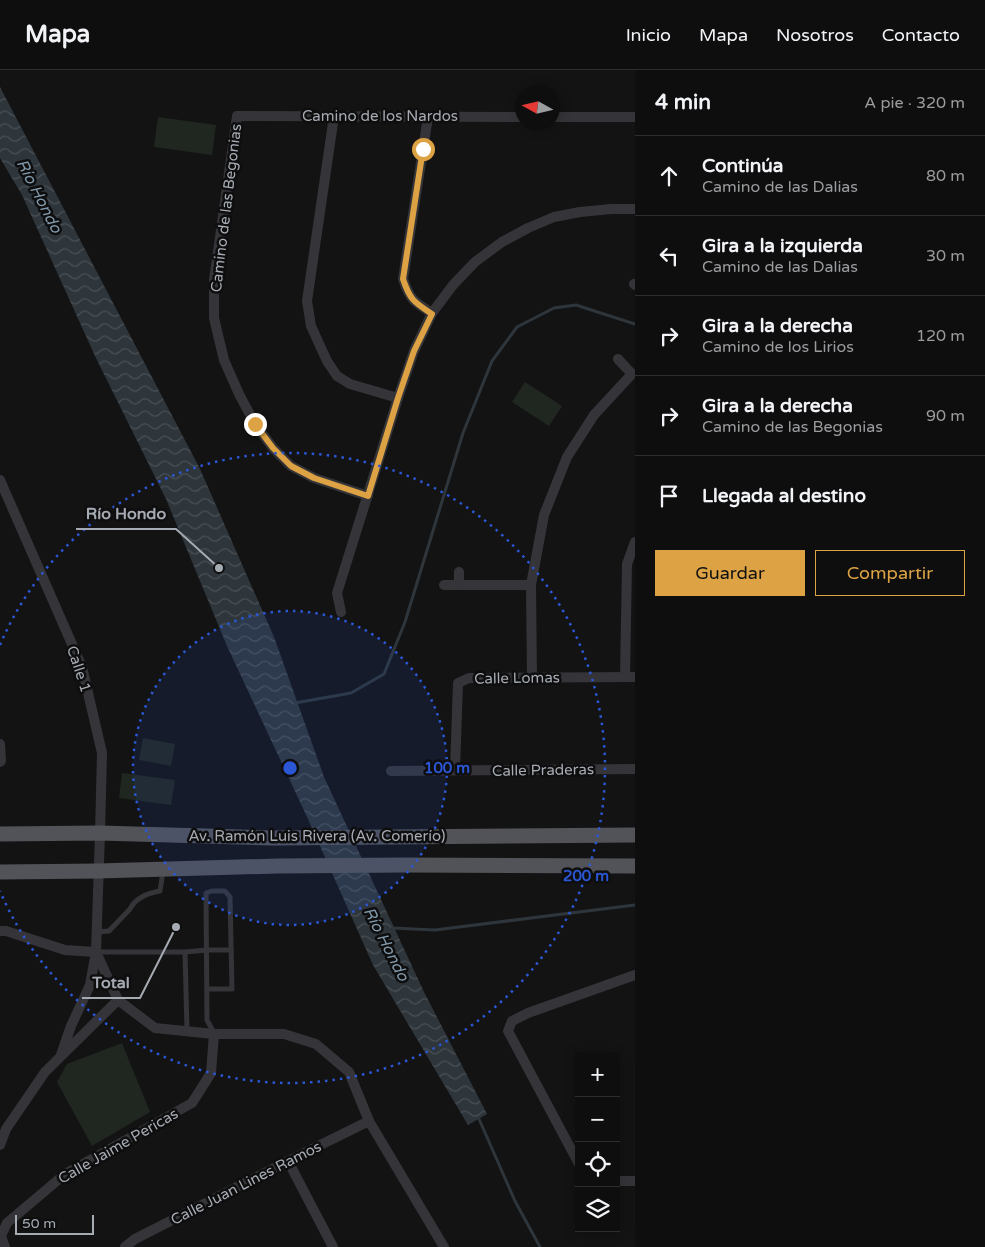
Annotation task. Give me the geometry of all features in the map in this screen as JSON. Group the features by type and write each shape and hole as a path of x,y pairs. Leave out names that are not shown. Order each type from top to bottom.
{"main road":[{"name":"Av. Ramón Luis Rivera (Av. Comerío)","path":"0,834 273,838 635,834"},
{"name":"Av. Ramón Luis Rivera (Av. Comerío)","path":"0,872 278,866 635,866"}],"street":[{"name":"Camino de los Nardos","path":"237,116 515,117"},
{"name":"Camino de las Begonias","path":"237,116 214,280 214,318 224,360 255,424 273,448 291,466 314,478 368,496"},
{"path":"334,116 307,301 310,326 327,361 337,376 350,384 398,398"},
{"path":"428,116 403,279 408,294 418,305 432,314"},
{"path":"560,117 635,117"},
{"path":"341,612 338,593 414,351 432,314 453,284 475,262 502,242 554,217 580,212 635,209"},
{"path":"532,677 531,585 544,514 567,456 594,415 632,374 618,359"},
{"name":"Calle 1","path":"1,482 82,667 102,753 96,952"},
{"path":"630,677 627,564 635,542"},
{"path":"459,572 459,585"},
{"path":"444,585 531,585"},
{"name":"Calle Lomas","path":"455,770 458,683 469,678 630,677"},
{"path":"0,744 0,762"},
{"name":"Calle Praderas","path":"390,771 635,769"},
{"path":"0,931 6,931 65,950 96,952"},
{"path":"96,952 118,1000 155,1028 214,1034 284,1034 316,1044 349,1072 369,1121 444,1247"},
{"path":"61,1055 71,1026 90,985 96,952"},
{"path":"575,1157 508,1031 512,1021 528,1013 635,975"},
{"path":"0,1145 6,1129 45,1072 118,1000"},
{"name":"Calle Jaime Pericas","path":"5,1247 1,1236 7,1222 66,1174 192,1103 211,1073 214,1034"},
{"name":"Calle Juan Lines Ramos","path":"125,1247 135,1240 369,1121"},
{"path":"288,1161 328,1246"},
{"path":"620,1181 635,1181"}],"lane":[{"path":"96,932 109,931 132,905 145,894 160,891 163,869"},
{"path":"207,990 232,989 230,897 225,891 212,890 206,893 207,1020 214,1034"},
{"path":"96,952 231,950"},
{"path":"185,952 187,1031"}],"shaded area":[{"path":"158,117 216,125 212,155 154,147"},
{"path":"525,382 562,406 549,426 512,402"},
{"path":"143,738 175,744 171,766 139,760"},
{"path":"122,773 175,780 171,805 119,798"},
{"path":"122,1043 150,1112 92,1146 57,1082 67,1064"}],"water":[{"name":"Río Hondo","path":"0,87 200,469 274,637 324,777 424,992 487,1114 468,1125 373,965 308,819 227,646 166,499 95,356 22,195 0,158"}],"waterway":[{"path":"295,703 351,693 384,674 405,622 463,433 492,361 517,327 554,308 576,305 635,324"},
{"path":"392,928 435,930 635,905"},
{"name":"Río Hondo","path":"479,1119 515,1201 540,1247"}],"place":[{"name":"Río Hondo","path":"219,568"},
{"name":"Total","path":"176,927"}],"route":[{"path":"255,424 273,448 291,466 314,478 368,496 414,351 432,314 418,305 408,294 403,279 423,149"}]}
